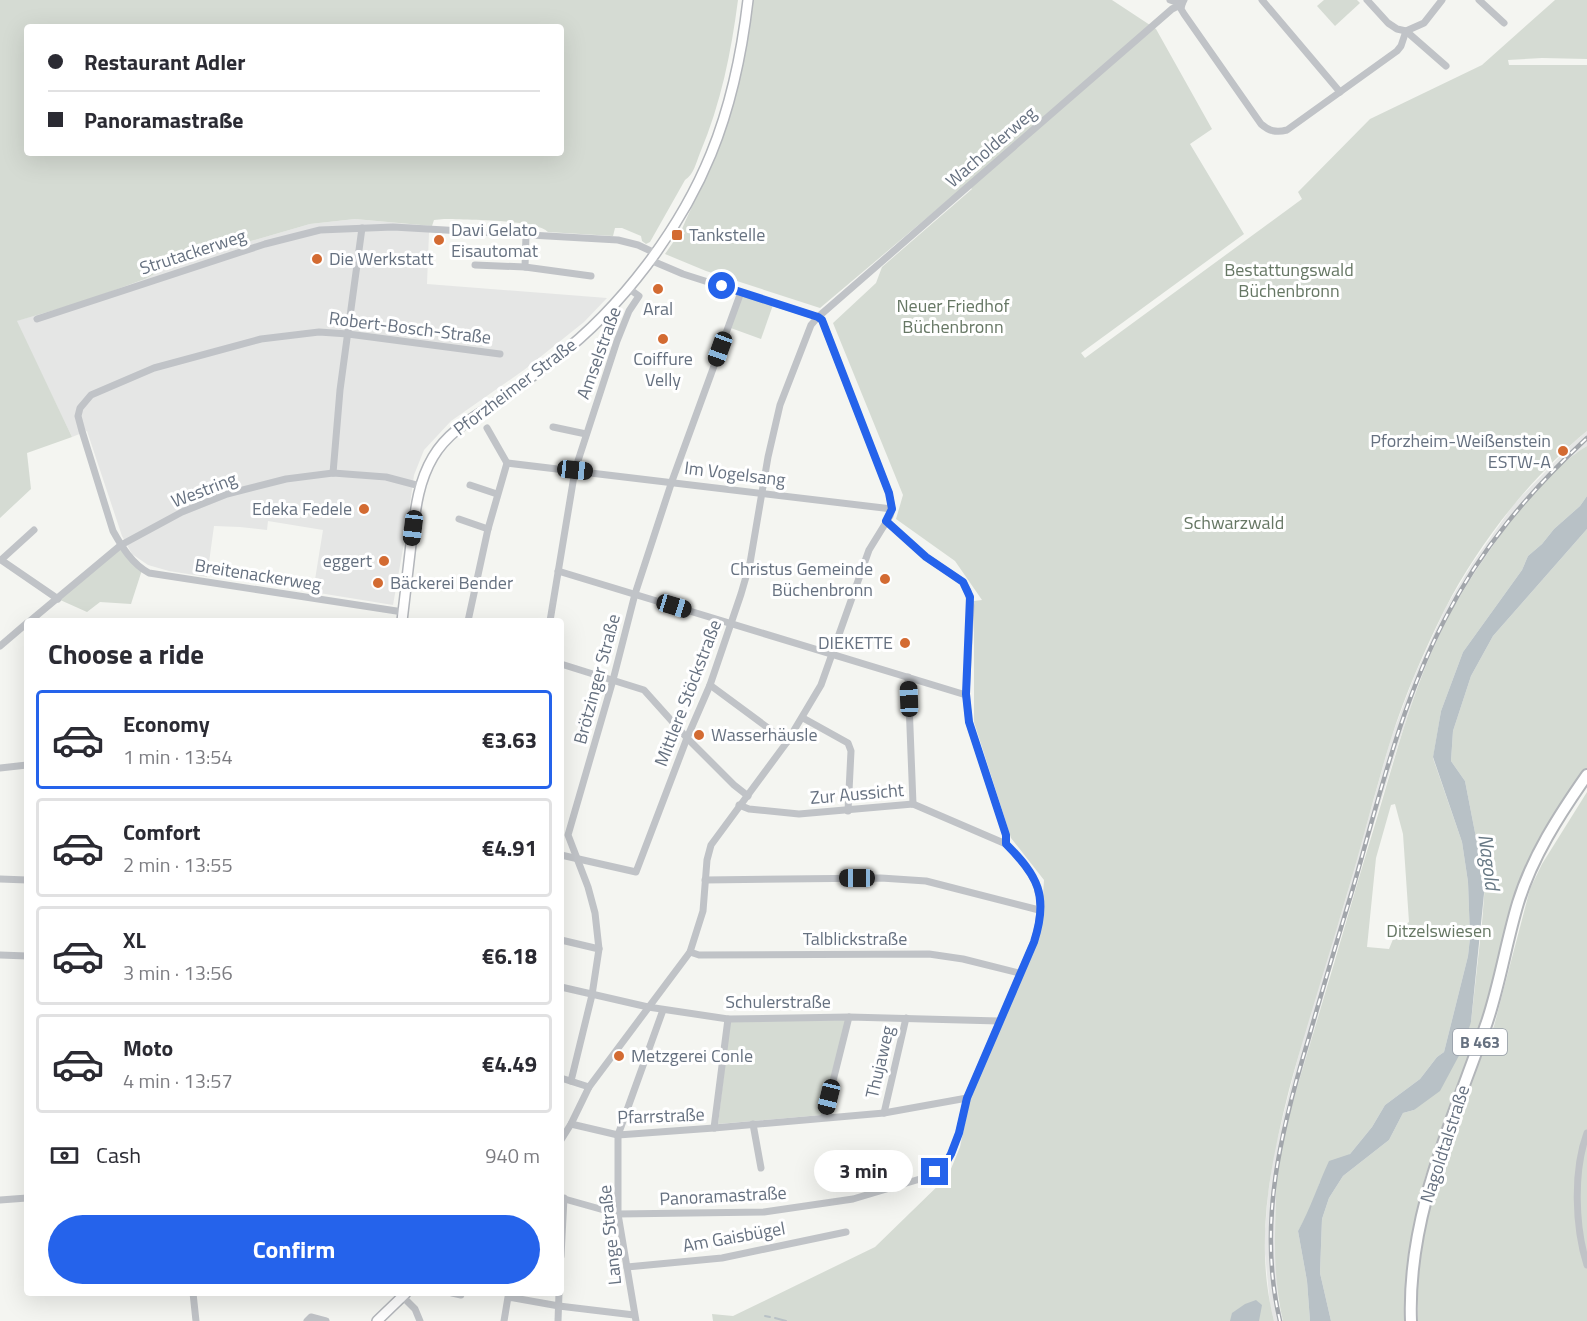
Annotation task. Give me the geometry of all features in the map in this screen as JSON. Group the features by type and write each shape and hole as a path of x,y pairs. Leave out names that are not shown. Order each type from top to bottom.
{"main road":[{"name":"Pforzheimer Straße","path":"403,616 416,507 420,486 433,458 450,436 558,357 593,327 652,257 698,183 711,154 737,69 748,0"},
{"name":"Nagoldtalstraße","path":"1410,1321 1412,1268 1425,1202 1437,1158 1493,1002 1518,904 1546,840 1587,775"},
{"path":"377,1321 403,1296"}],"street":[{"path":"1170,0 1183,2 1182,9 1191,24 1261,124 1267,129 1280,132 1287,130 1397,51 1406,31 1424,23 1442,0"},
{"path":"1262,0 1340,92"},
{"path":"1367,0 1388,23 1397,29 1406,31 1446,66"},
{"path":"1479,0 1504,22"},
{"name":"Wacholderweg","path":"818,317 1172,9 1183,2"},
{"name":"Strutackerweg","path":"37,319 265,244 320,230 393,227 627,241 683,274 818,317"},
{"path":"333,473 340,390 362,228"},
{"path":"525,267 526,235"},
{"path":"475,265 525,267 591,276"},
{"name":"Amselstraße","path":"550,618 575,470 617,341 629,311 639,296 628,288"},
{"name":"Brötzinger Straße","path":"570,1081 592,994 599,949 595,913 568,835 614,680 635,594 672,481 741,292"},
{"path":"564,1135 589,1087 690,952 703,910 707,860 711,845 803,718 821,684 869,550 892,509 889,493 825,325 818,317"},
{"name":"Mittlere Stöckstraße","path":"576,859 636,872 687,738 710,685 731,624 750,563 780,405 811,325 818,317"},
{"name":"Robert-Bosch-Straße","path":"121,545 114,531 78,416 80,408 91,395 154,368 261,339 319,332 500,354"},
{"path":"553,427 586,434"},
{"path":"469,618 488,529 507,463 487,428"},
{"name":"Im Vogelsang","path":"507,463 892,509"},
{"name":"Westring","path":"36,618 121,545 182,512 227,494 286,479 333,473 386,477 420,486"},
{"path":"470,485 497,494"},
{"path":"459,519 488,529"},
{"name":"Panoramastraße","path":"564,1199 618,1214 764,1212 853,1200 920,1179 944,1166 951,1154 959,1133 967,1098 1037,933 1041,893 1023,861 1006,844 1006,835 969,722 966,694 971,606 968,591 963,582 926,557 886,521"},
{"path":"34,530 1,560 58,599"},
{"name":"Breitenackerweg","path":"121,545 138,567 148,573 403,616"},
{"path":"558,571 966,694"},
{"name":"Westring","path":"2,642 24,627"},
{"path":"564,665 644,690 687,738 748,796"},
{"path":"908,677 913,804"},
{"path":"710,685 787,742"},
{"path":"803,718 848,743 850,751 848,811"},
{"path":"0,768 24,765"},
{"name":"Zur Aussicht","path":"739,805 749,809 799,814 913,804 1006,844"},
{"path":"564,856 576,859"},
{"path":"705,880 881,878 926,881 1039,910"},
{"path":"0,879 24,880"},
{"path":"564,941 599,949"},
{"name":"Talblickstraße","path":"690,952 699,955 929,954 963,959 1020,973"},
{"path":"0,955 24,956"},
{"name":"Schulerstraße","path":"564,988 663,1010 728,1019 849,1017 999,1021"},
{"name":"Lange Straße","path":"635,1318 618,1214 618,1135 663,1010"},
{"path":"824,1117 849,1017"},
{"name":"Thujaweg","path":"884,1113 906,1018"},
{"path":"714,1128 728,1019"},
{"path":"564,1078 589,1087"},
{"name":"Pfarrstraße","path":"571,1124 618,1135 884,1113 967,1098"},
{"path":"753,1124 761,1168"},
{"path":"1587,1133 1582,1147 1577,1210 1581,1244 1587,1265"},
{"path":"0,1200 24,1198"},
{"name":"Am Gaisbügel","path":"627,1266 722,1258 846,1232"},
{"path":"193,1296 196,1321"},
{"path":"405,1296 415,1309 420,1321"},
{"path":"558,1321 559,1296"},
{"path":"504,1321 508,1297 635,1318"},
{"path":"307,1321 311,1317 326,1321"}],"shaded area":[{"path":"355,219 432,226 429,233 427,284 607,298 584,322 524,370 451,421 424,450 414,475 393,605 313,592 323,530 268,521 267,530 214,526 207,577 148,565 132,554 122,536 87,431 72,437 16,321 85,301 145,279 175,263 310,224"},
{"path":"1587,431 1587,446 1575,454 1524,506 1479,568 1451,612 1419,682 1349,906 1277,1170 1275,1230 1278,1300 1283,1321 1274,1321 1270,1305 1264,1243 1274,1152 1307,1022 1344,904 1391,738 1414,677 1446,607 1472,564 1514,504"},
{"path":"1587,496 1587,529 1493,636 1471,676 1453,731 1451,761 1465,781 1485,884 1471,1022 1462,1050 1440,1091 1414,1110 1403,1113 1389,1140 1343,1176 1329,1198 1322,1219 1320,1273 1331,1321 1310,1321 1307,1281 1298,1231 1329,1161 1350,1154 1372,1127 1385,1105 1420,1079 1437,1057 1444,1052 1468,956 1470,938 1468,882 1462,842 1433,757 1441,711 1463,652 1522,570 1528,556 1580,506"},
{"path":"1256,1300 1262,1305 1259,1321 1230,1321 1232,1313"}],"green space":[{"path":"0,0 738,0 724,78 714,115 693,171 685,180 650,242 646,244 642,241 641,236 622,228 615,228 613,236 548,232 515,222 483,220 434,220 432,226 355,219 310,224 175,263 145,279 85,301 17,321 72,437 27,453 31,489 0,518"},
{"name":"Schwarzwald","path":"752,0 1112,0 1156,29 1212,129 1190,144 1244,234 1081,353 1085,358 1302,199 1298,192 1370,119 1482,65 1555,0 1587,0 1587,59 1508,60 1509,65 1587,65 1587,431 1526,490 1473,560 1437,625 1396,723 1289,1090 1276,1147 1265,1234 1268,1292 1274,1321 713,1321 712,1314 733,1316 875,1247 948,1176 960,1147 971,1095 1041,929 1044,880 1011,838 974,722 974,601 982,600 955,561 896,519 903,495 833,323 876,283 882,267 972,189 967,184 820,308 706,271 665,254 674,241 679,242 685,233 682,229 722,138 739,80"},
{"path":"1324,0 1357,0 1360,3 1335,26 1317,6"},
{"path":"741,292 774,302 761,339 728,327"},
{"name":"Ditzelswiesen","path":"1587,446 1587,496 1580,506 1528,556 1522,570 1463,652 1441,711 1433,758 1462,842 1468,882 1470,938 1468,956 1444,1052 1437,1057 1420,1079 1385,1105 1372,1127 1350,1154 1320,1182 1310,1210 1298,1231 1307,1281 1310,1321 1283,1321 1276,1277 1276,1181 1286,1128 1405,725 1437,639 1477,569 1530,498 1568,459","holes":["1395,804 1403,834 1409,922 1396,932 1389,949 1367,947 1376,858 1391,805"]},
{"path":"1587,529 1587,769 1523,876 1513,899 1484,1017 1425,1177 1408,1264 1405,1290 1406,1321 1331,1321 1320,1273 1322,1219 1329,1198 1343,1176 1389,1140 1403,1113 1414,1110 1471,1022 1485,884 1465,781 1451,761 1453,731 1471,676 1493,636"},
{"path":"121,545 142,570 131,604 100,602 87,612 58,599"},
{"path":"1587,792 1587,1321 1418,1321 1418,1254 1457,1117 1494,1026 1530,889 1542,864"},
{"path":"846,1020 821,1115 718,1124 730,1021"}],"waterway":[{"path":"765,1316 770,1317"},
{"path":"775,1318 786,1321"}],"railway":[{"path":"1280,1321 1273,1285 1271,1249 1275,1177 1281,1142 1299,1072 1403,717 1429,651 1474,568 1526,500 1587,438"}],"place":[{"name":"Tankstelle","path":"677,235"},
{"name":"Davi Gelato Eisautomat","path":"439,240"},
{"name":"Die Werkstatt","path":"317,259"},
{"name":"Aral","path":"658,289"},
{"name":"Coiffure Velly","path":"663,339"},
{"name":"Pforzheim-Weißenstein ESTW-A","path":"1563,451"},
{"name":"Edeka Fedele","path":"364,509"},
{"name":"eggert","path":"384,561"},
{"name":"Christus Gemeinde Büchenbronn","path":"885,579"},
{"name":"Bäckerei Bender","path":"378,583"},
{"name":"DIEKETTE","path":"905,643"},
{"name":"Wasserhäusle","path":"699,735"},
{"name":"Metzgerei Conle","path":"619,1056"}],"route":[{"path":"722,286 822,320 889,493 892,509 886,521 926,557 963,582 970,597 966,694 969,722 1006,835 1006,844 1023,861 1041,893 1034,942 967,1098 959,1133 951,1154 944,1166 935,1172"}],"park label":[{"name":"Bestattungswald Büchenbronn","path":"1289,280"},
{"name":"Neuer Friedhof Büchenbronn","path":"953,316"}],"water label":[{"name":"Nagold","path":"1489,862"}]}
